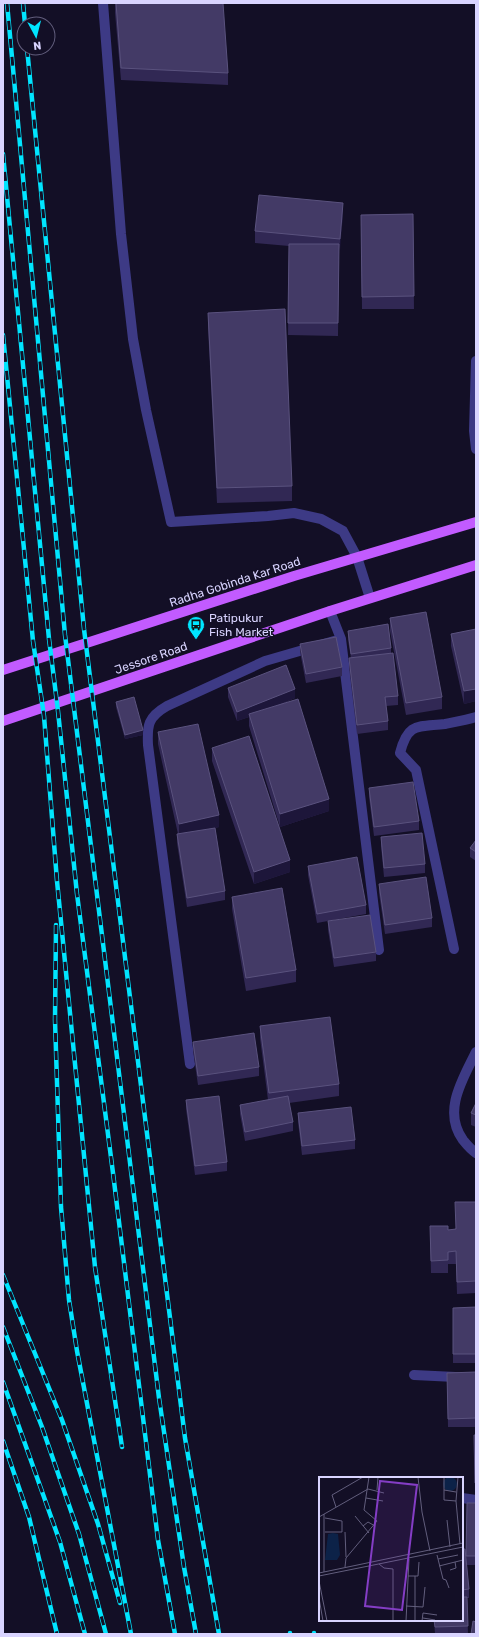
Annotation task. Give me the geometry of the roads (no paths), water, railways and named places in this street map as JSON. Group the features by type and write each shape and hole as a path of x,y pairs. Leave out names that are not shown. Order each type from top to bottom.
{"main road":[{"name":"Radha Gobinda Kar Road","path":"3,670 294,576 476,522"},
{"name":"Jessore Road","path":"3,722 330,610 476,565"}],"street":[{"path":"103,3 120,234 133,339 146,410 171,522 268,516 294,512 321,519 343,531 357,557 370,598"},
{"path":"476,361 474,431 476,450"},
{"path":"330,610 342,639 378,950"},
{"path":"190,1064 148,745 147,730 150,719 157,712 167,706 265,661 342,639"},
{"path":"454,949 416,770 400,753 408,734 418,726 445,724 476,717"},
{"path":"476,1052 456,1092 453,1112 457,1132 470,1149 476,1153"},
{"path":"414,1376 476,1378"},
{"path":"463,1498 476,1500"}],"railway":[{"path":"7,3 65,635 159,1398 184,1567 196,1634"},
{"path":"23,3 24,16"},
{"path":"28,56 84,629 185,1438 219,1634"},
{"path":"3,154 49,639 77,894 158,1540 175,1634"},
{"path":"3,335 33,641 44,716 57,881 95,1267 122,1447"},
{"path":"56,925 55,1020 61,1207 69,1300 77,1351 131,1634"},
{"path":"3,1275 62,1420 98,1524 120,1603"},
{"path":"3,1327 42,1427 79,1534 106,1634"},
{"path":"3,1382 60,1542 85,1634"},
{"path":"3,1441 29,1517 57,1634"}],"place":[{"name":"Patipukur Fish Market","path":"196,640"}]}
